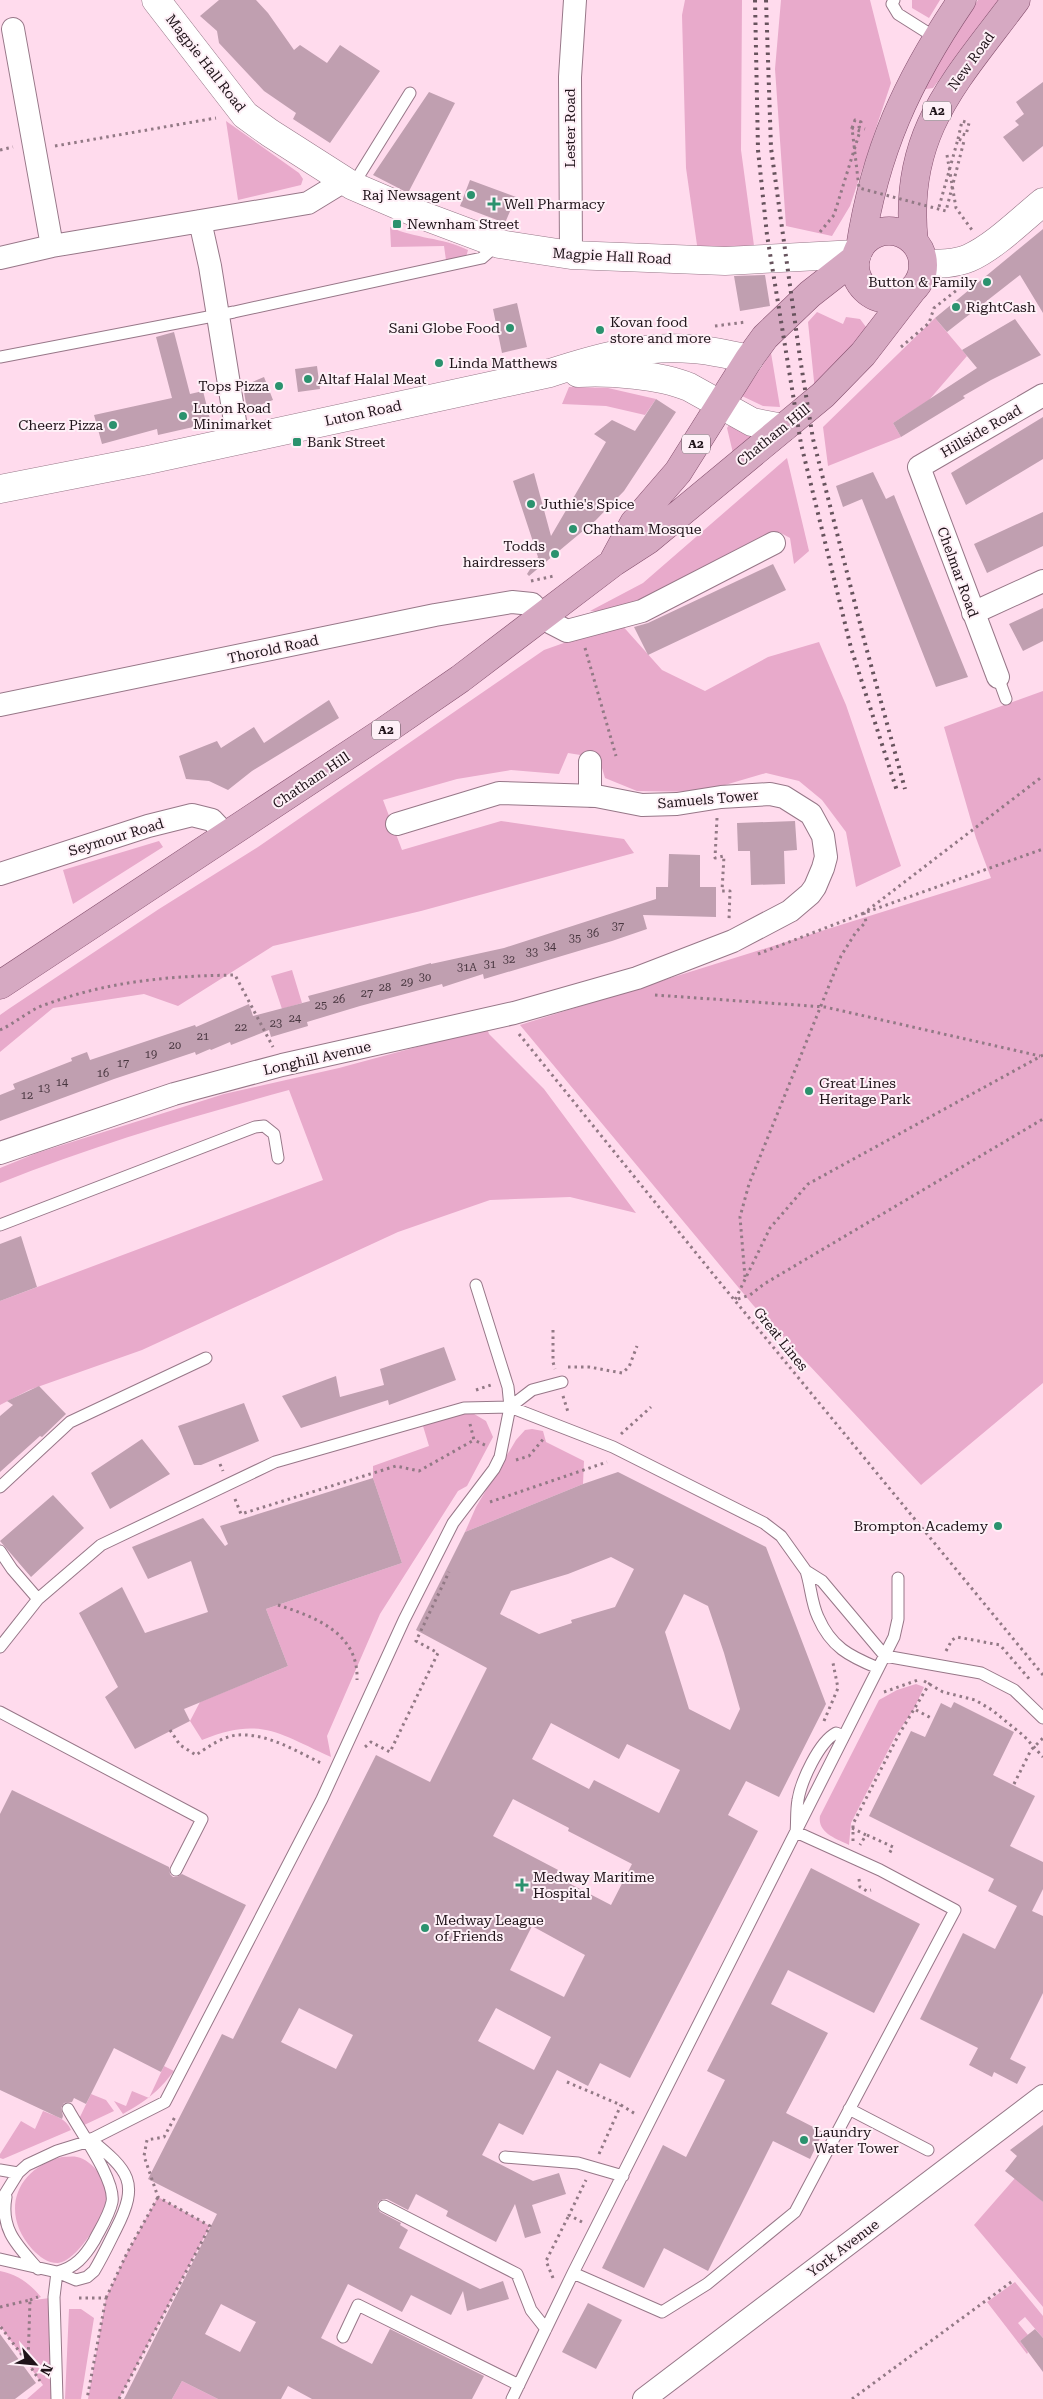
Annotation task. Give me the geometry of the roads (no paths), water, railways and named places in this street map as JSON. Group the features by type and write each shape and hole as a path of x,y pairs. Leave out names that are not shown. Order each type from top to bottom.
{"main road":[{"name":"A2","path":"858,253 873,186 893,124 911,82 936,38 962,0"},
{"name":"New Road","path":"919,253 912,207 921,148 930,125 950,90 1016,0"},
{"path":"885,231 901,233 919,253 921,276 913,289 901,296 891,298 880,297 870,293 857,276 858,253 871,236 885,231"},
{"name":"Chatham Hill","path":"614,562 634,523 678,472 749,359 765,337 810,294 858,253"},
{"name":"Chatham Hill","path":"0,985 227,836 460,679 614,562 648,540 845,374 878,336 913,289"}],"street":[{"name":"Magpie Hall Road","path":"156,0 245,115 348,183 499,244 571,255 726,261 858,253"},
{"name":"Lester Road","path":"571,255 570,77 575,0"},
{"path":"13,29 52,246"},
{"path":"0,258 52,246 308,203 348,183"},
{"path":"919,253 960,261 970,258 987,247 1043,202"},
{"path":"200,222 238,440"},
{"name":"Luton Road","path":"0,489 238,440 550,372 599,357 657,349 694,349 749,359"},
{"name":"Luton Road","path":"550,372 618,373 677,383 689,387 752,422 783,428"},
{"name":"Hillside Road","path":"919,467 1043,395"},
{"name":"Chelmar Road","path":"919,467 998,677"},
{"name":"Thorold Road","path":"0,705 435,615 514,602 532,604 542,616 567,631 642,611 774,543"},
{"path":"973,613 1043,581"},
{"path":"590,762 590,796"},
{"name":"Samuels Tower","path":"397,824 494,794 590,796 642,804 677,804 717,797 773,794 784,797 804,808 817,823 824,839 826,857 821,875 810,894 794,908 774,921 724,945 637,978"},
{"name":"Seymour Road","path":"0,874 148,826 192,816 203,816 214,822 227,836"},
{"name":"Longhill Avenue","path":"0,1153 165,1097 282,1065 504,1016 573,998 637,978"},
{"name":"York Avenue","path":"644,2399 1043,2096"}],"lane":[{"path":"894,0 892,4 898,14 936,38"},
{"path":"348,183 410,93"},
{"path":"0,357 217,315 482,258 499,244"},
{"path":"998,677 1006,699"},
{"path":"0,1225 256,1126 264,1126 274,1134 278,1158"},
{"path":"0,2202 18,2173 40,2158 88,2140 165,2102 335,1772 404,1620 453,1523 490,1476 500,1457 510,1407 508,1387 476,1285"},
{"path":"0,1487 70,1422 206,1358"},
{"path":"510,1407 532,1390 561,1382"},
{"path":"0,1647 38,1599 101,1545 275,1462 464,1408 510,1407 613,1447 764,1523 781,1536 806,1571 817,1616 834,1644 860,1661 878,1668"},
{"path":"0,1551 12,1570 38,1599"},
{"path":"806,1571 822,1581 885,1656 922,1664 968,1670 1000,1682 1019,1694 1043,1718"},
{"path":"512,2399 573,2273 885,1656 897,1629 898,1578"},
{"path":"0,1712 202,1819 176,1870"},
{"path":"796,1832 798,1800 804,1778 828,1737 836,1733 844,1736"},
{"path":"573,2273 662,2312 707,2284 795,2212 955,1910 880,1870 796,1832"},
{"path":"57,2272 67,2269 81,2259 97,2234 112,2202 112,2192 108,2177 88,2140 68,2109"},
{"path":"849,2109 928,2150"},
{"path":"0,2259 57,2272 76,2280 90,2275 128,2205 129,2186 123,2170 115,2160 88,2140"},
{"path":"505,2157 578,2163 623,2176"},
{"path":"0,2170 18,2173"},
{"path":"10,2186 2,2210 2,2224 11,2239 38,2269"},
{"path":"384,2206 517,2274 531,2310 546,2329"},
{"path":"57,2272 54,2297 57,2399"},
{"path":"343,2337 358,2305 519,2385"}],"railway":[{"path":"755,0 758,150 767,235 801,444 851,648 897,791"},
{"path":"766,0 771,148 813,439 866,647 905,789"}],"place":[{"name":"Raj Newsagent","path":"471,195"},
{"name":"Well Pharmacy","path":"494,204"},
{"name":"Newnham Street","path":"397,224"},
{"name":"Button & Family","path":"987,282"},
{"name":"RightCash","path":"956,307"},
{"name":"Sani Globe Food","path":"510,328"},
{"name":"Kovan food store and more","path":"600,330"},
{"name":"Linda Matthews","path":"439,363"},
{"name":"Altaf Halal Meat","path":"308,379"},
{"name":"Tops Pizza","path":"279,386"},
{"name":"Luton Road Minimarket","path":"183,416"},
{"name":"Cheerz Pizza","path":"113,425"},
{"name":"Bank Street","path":"297,442"},
{"name":"Juthie's Spice","path":"531,504"},
{"name":"Chatham Mosque","path":"573,529"},
{"name":"Todds hairdressers","path":"555,554"},
{"name":"Great Lines Heritage Park","path":"809,1091"},
{"name":"Brompton Academy","path":"998,1526"},
{"name":"Medway Maritime Hospital","path":"522,1885"},
{"name":"Medway League of Friends","path":"425,1928"},
{"name":"Laundry Water Tower","path":"804,2140"}]}
